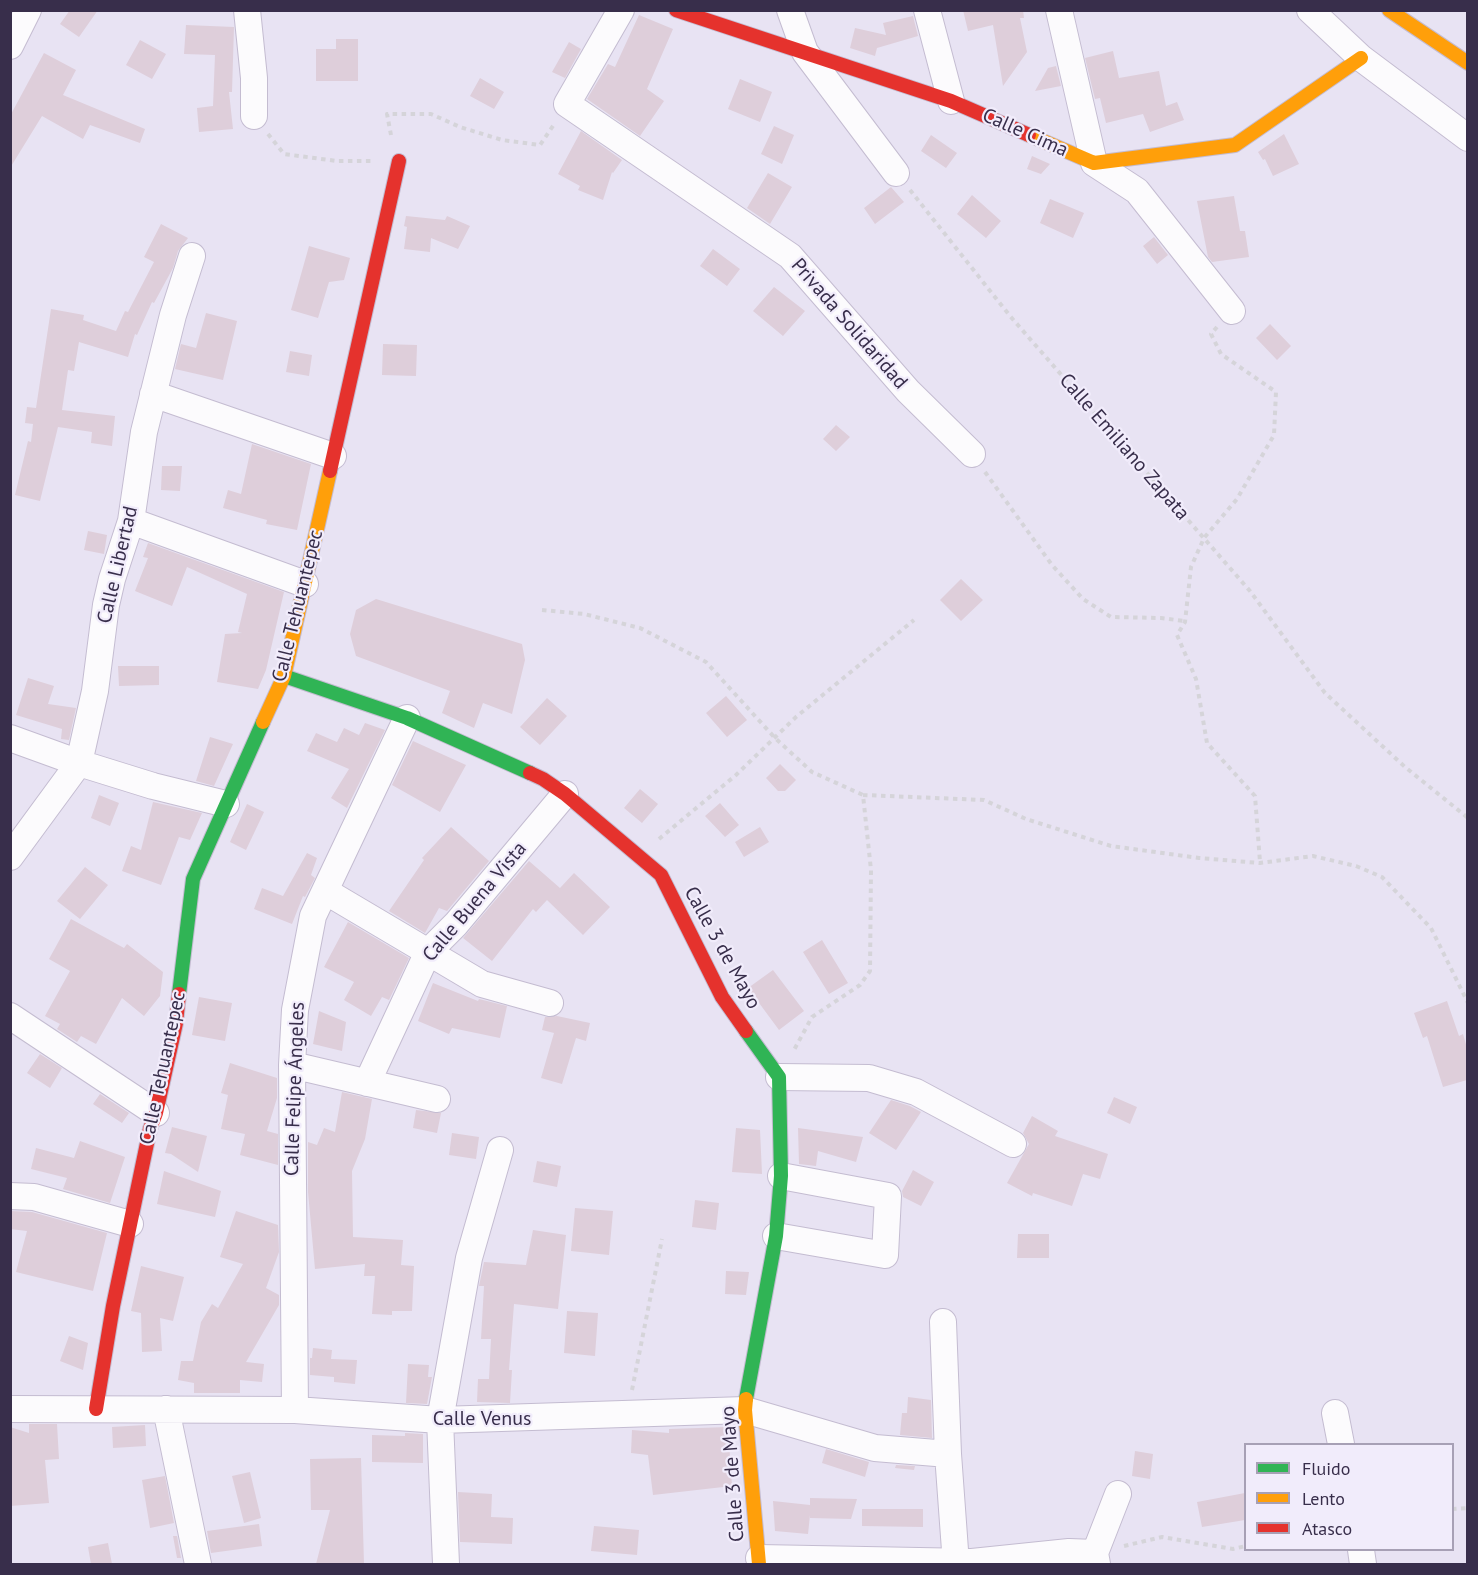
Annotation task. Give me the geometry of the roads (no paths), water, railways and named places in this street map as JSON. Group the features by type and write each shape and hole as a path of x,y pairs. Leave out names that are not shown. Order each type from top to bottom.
{"street":[{"path":"10,46 28,10"},
{"path":"247,10 254,78 254,116"},
{"name":"Privada Solidaridad","path":"621,10 567,104 790,256 908,391 972,454"},
{"name":"Calle Cima","path":"676,10 951,101 1094,163"},
{"path":"790,10 805,52 896,172"},
{"path":"927,10 951,101"},
{"path":"1059,10 1094,163 1137,191 1232,311"},
{"path":"1310,10 1361,58 1467,138"},
{"path":"1389,10 1467,63"},
{"path":"1094,163 1235,145 1361,58"},
{"name":"Calle Tehuantepec","path":"96,1409 113,1306 130,1224 150,1129 156,1113 177,1023 193,879 284,676 399,161"},
{"name":"Calle Libertad","path":"10,857 80,763 95,691 106,605 130,521 144,432 173,315 192,256"},
{"path":"153,394 333,456"},
{"path":"130,521 305,584"},
{"name":"Calle 3 de Mayo","path":"284,676 407,718 543,779 566,794 661,875 722,997 779,1077 778,1129 781,1176 776,1236 750,1371 745,1410 759,1561"},
{"name":"Calle Felipe Ángeles","path":"295,1410 292,1065 295,1010 313,916 407,718"},
{"path":"10,738 153,786 226,804"},
{"name":"Calle Buena Vista","path":"367,1083 428,952 456,924 566,794"},
{"path":"326,891 482,984 550,1003"},
{"path":"10,1016 156,1113"},
{"path":"292,1065 437,1099"},
{"path":"779,1077 869,1078 916,1092 1013,1144"},
{"path":"446,1564 440,1420 469,1258 500,1150"},
{"path":"776,1236 885,1255 888,1196 781,1176"},
{"path":"10,1196 34,1197 130,1224"},
{"path":"943,1322 948,1454 956,1563"},
{"name":"Calle Venus","path":"10,1409 295,1410 440,1420 745,1410 875,1448 948,1454"},
{"path":"166,1410 198,1564"},
{"path":"1335,1413 1341,1443"},
{"path":"759,1561 956,1563 1069,1552 1096,1559 1118,1494"}]}
